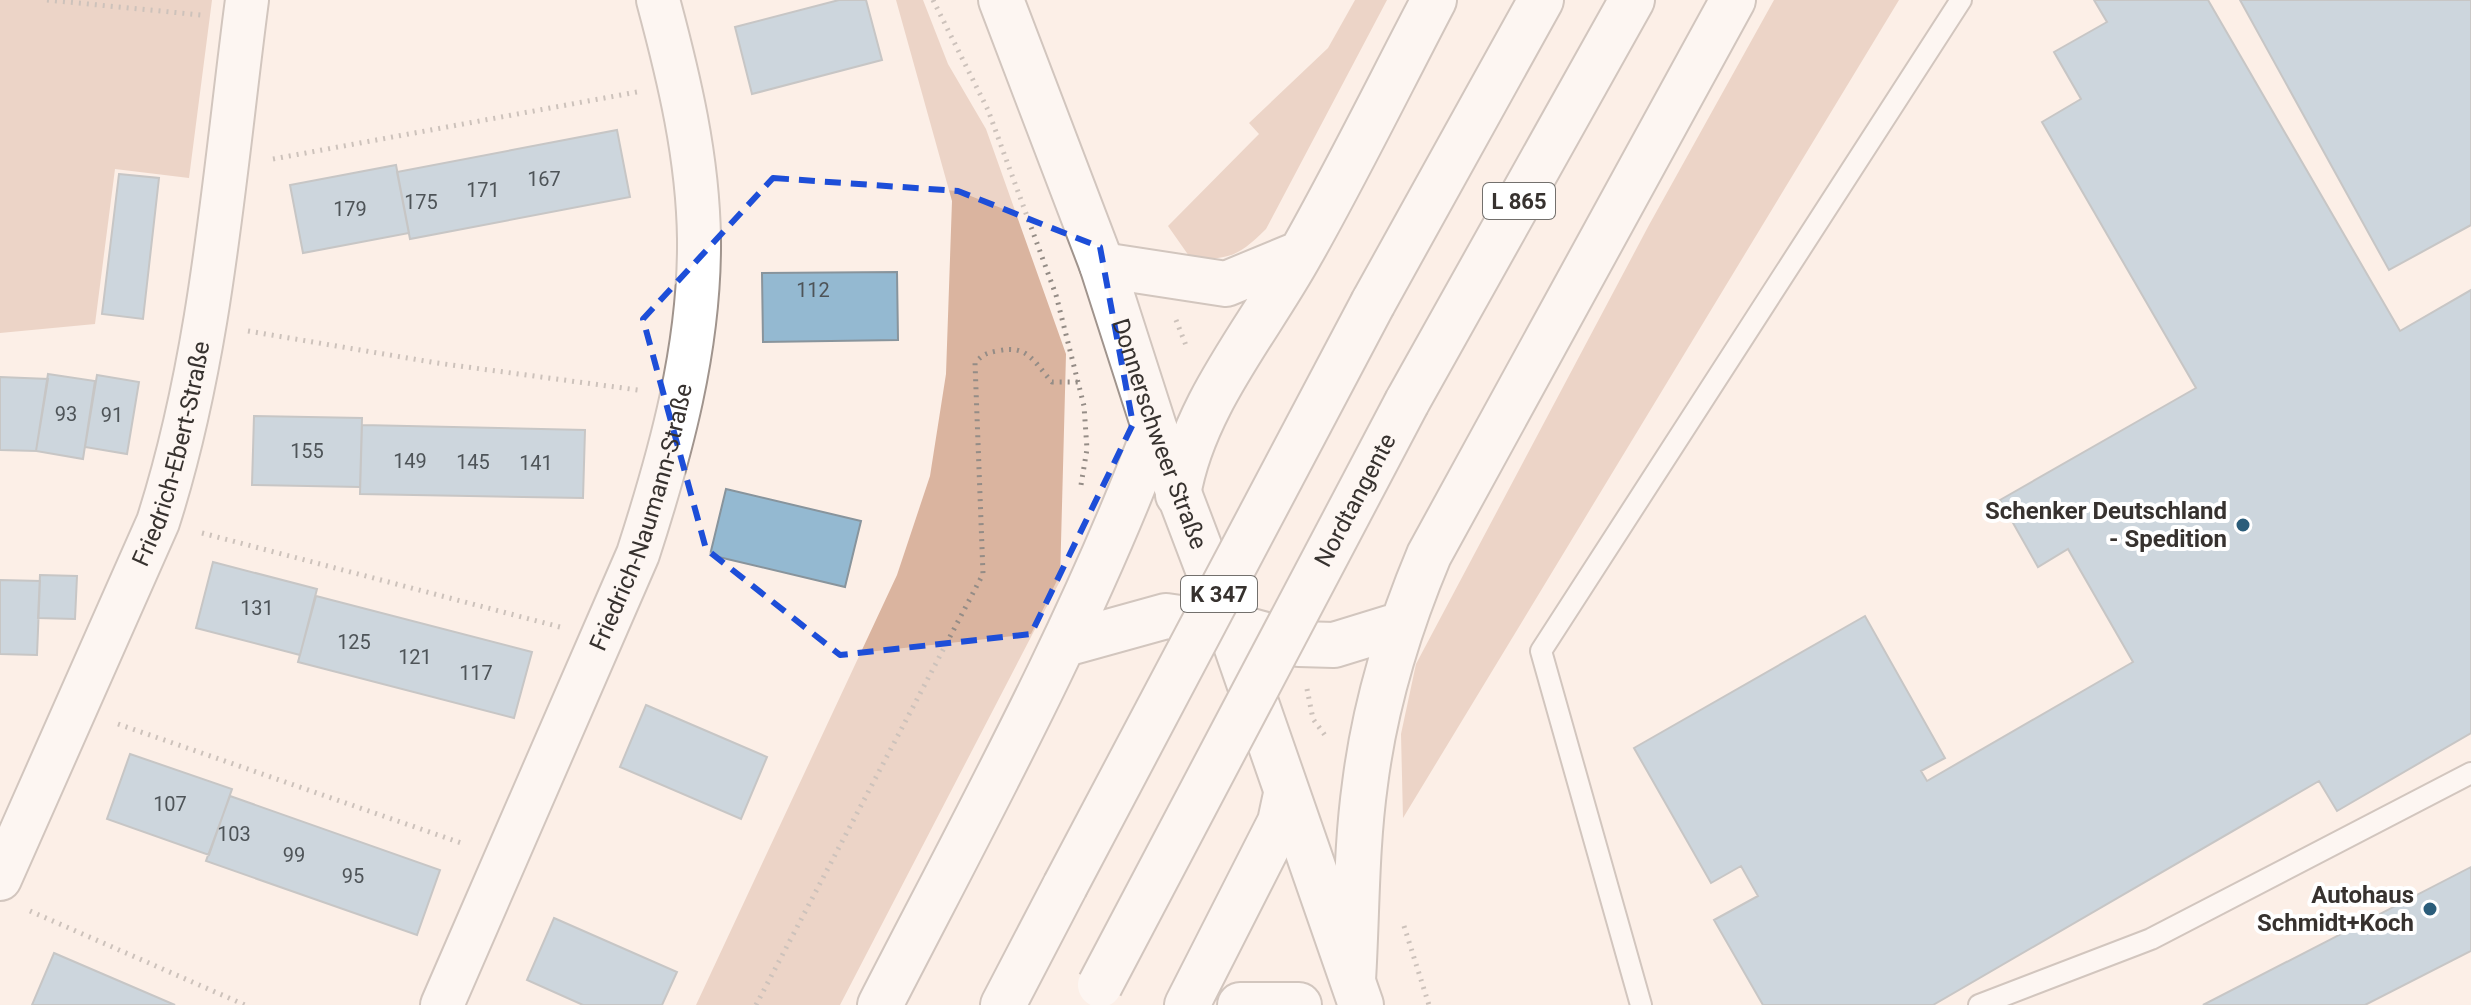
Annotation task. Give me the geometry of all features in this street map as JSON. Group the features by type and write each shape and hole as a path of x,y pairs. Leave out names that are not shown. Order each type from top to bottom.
{"main road":[{"name":"Donnerschweer Straße","path":"1001,0 1102,265 1155,430 1229,625 1357,992"},
{"path":"1178,495 1189,448 1210,406 1301,253 1434,0"},
{"name":"K 347","path":"1003,1005 1373,303 1541,0"},
{"name":"Nordtangente","path":"1094,995 1407,402 1632,0"},
{"path":"1357,992 1364,786 1377,713 1399,625 1429,555 1733,0"},
{"path":"1102,265 1226,284 1301,253"},
{"path":"880,1005 1065,644 1114,540 1155,430"},
{"name":"K 347","path":"1065,644 1166,616 1229,625"},
{"path":"1229,625 1299,644 1334,645 1399,625"},
{"path":"1187,1005 1280,822 1286,794"},
{"path":"1240,1005 1299,1005"}],"street":[{"name":"Friedrich-Naumann-Straße","path":"442,1005 603,638 642,541 682,396 695,313 699,238 694,169 681,84 658,0"},
{"name":"Friedrich-Ebert-Straße","path":"0,879 158,522 194,394 246,9"}],"lane":[{"path":"1641,1005 1541,651 1961,0"},
{"path":"1979,1005 2151,939 2471,773"}],"path":[{"path":"47,0 246,9"},
{"path":"224,168 681,84"},
{"path":"204,323 437,363 682,396"},
{"path":"756,1005 983,574 975,363 983,354 1014,347 1025,352 1052,382 1080,382"},
{"path":"158,522 603,638"},
{"path":"76,709 507,859"},
{"path":"29,910 245,1005"}],"highlighted area":[{"path":"773,178 958,191 1100,247 1133,424 1031,634 840,655 706,549 643,319"}],"shaded area":[{"path":"0,0 212,0 189,178 115,169 95,324 0,333"},
{"path":"896,0 923,0 948,64 986,129 1066,354 1060,581 840,1005 696,1005 897,575 930,476 946,374 952,201"},
{"path":"1355,0 1387,0 1266,229 1232,255 1213,258 1189,256 1168,226 1259,134 1249,123 1328,48"},
{"path":"1774,0 1899,0 1403,818 1401,734 1416,664 1649,225"}],"building":[{"path":"839,0 866,0 882,60 752,94 735,27"},
{"name":"Schenker Deutschland - Spedition","path":"2094,0 2208,0 2400,331 2471,290 2471,733 2337,811 2319,781 1933,1005 1763,1005 1714,920 1758,896 1741,866 1711,883 1634,748 1865,616 1945,758 1921,771 1927,781 2133,662 2068,549 2038,567 2000,500 2196,388 2042,122 2081,99 2054,52 2107,22"},
{"path":"2240,0 2471,0 2471,225 2389,270"},
{"path":"617,130 630,197 410,239 397,172"},
{"path":"396,165 409,233 303,253 290,185"},
{"path":"119,174 159,178 143,319 102,314"},
{"path":"897,272 898,340 763,342 762,273"},
{"path":"48,374 95,381 83,459 36,451"},
{"path":"97,375 139,382 127,454 85,447"},
{"path":"0,377 48,379 36,451 0,450"},
{"path":"254,416 362,418 360,487 252,485"},
{"path":"362,425 585,430 583,498 360,494"},
{"path":"726,489 861,521 845,587 710,555"},
{"path":"213,562 317,589 300,655 196,628"},
{"path":"40,575 77,576 75,619 38,618"},
{"path":"0,580 40,581 37,655 0,654"},
{"path":"316,596 532,652 514,718 298,662"},
{"path":"646,705 767,757 741,819 620,767"},
{"path":"130,754 232,789 209,855 107,819"},
{"path":"230,796 440,870 417,935 206,861"},
{"name":"Autohaus Schmidt+Koch","path":"2471,867 2471,951 2365,1005 2203,1005"},
{"path":"554,918 677,972 662,1005 583,1005 527,980"},
{"path":"54,953 175,1005 32,1005"}],"place":[{"name":"Schenker Deutschland - Spedition","path":"2243,525"},
{"name":"Autohaus Schmidt+Koch","path":"2430,909"}]}
